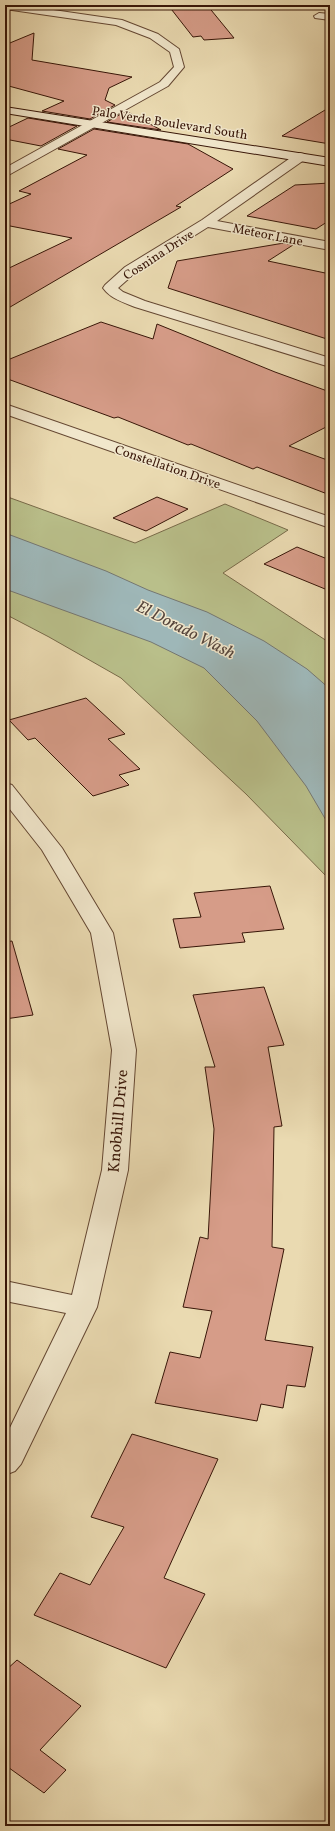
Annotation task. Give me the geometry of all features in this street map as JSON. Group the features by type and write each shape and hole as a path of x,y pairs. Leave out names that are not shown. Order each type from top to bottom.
{"street":[{"path":"5,6 118,22 154,36 175,51 179,67 164,84 5,173"},
{"path":"319,16 330,17"},
{"name":"Palo Verde Boulevard South","path":"5,110 330,162"},
{"name":"Cosnina Drive","path":"300,157 206,222 130,270 110,288 118,295 140,304 330,363"},
{"name":"Meteor Lane","path":"206,222 330,246"},
{"name":"Constellation Drive","path":"5,409 330,523"},
{"name":"Knobhill Drive","path":"5,789 51,848 102,933 124,1050 115,1170 84,1307 10,1456 5,1463"},
{"path":"5,1291 84,1307"}],"green space":[{"path":"5,496 135,543 225,504 288,530 223,573 330,643 330,883 328,878 246,794 121,678 5,614"}],"water":[{"name":"El Dorado Wash","path":"5,533 106,571 148,590 207,612 264,641 307,669 330,689 330,827 306,786 257,721 204,668 151,642 5,589"}],"building":[{"path":"168,5 207,5 234,38 204,40 201,36 193,37"},
{"path":"34,33 32,60 132,77 109,88 105,100 115,105 90,119 42,111 64,101 5,85 5,45"},
{"path":"330,107 330,144 282,136"},
{"path":"126,111 161,130 107,122"},
{"path":"28,118 77,126 41,146 5,139 5,129"},
{"path":"94,129 188,144 233,169 176,206 181,207 5,310 5,270 72,238 5,225 5,206 31,194 19,191 87,155 58,149"},
{"path":"330,183 330,220 316,229 247,216 295,185"},
{"path":"284,243 293,245 268,261 330,274 330,340 168,288 177,261"},
{"path":"101,322 153,339 157,324 275,372 330,392 330,425 289,446 330,461 330,495 257,467 253,469 118,417 114,418 5,378 5,361"},
{"path":"157,497 188,509 146,531 113,518"},
{"path":"297,547 330,560 330,591 264,564"},
{"path":"86,698 125,734 108,739 140,769 119,775 129,785 93,796 35,738 28,740 9,720"},
{"path":"270,886 284,929 242,933 245,942 180,948 173,919 201,917 194,893"},
{"path":"12,941 33,1015 5,1019 5,942"},
{"path":"264,987 284,1045 268,1047 282,1126 274,1127 272,1247 284,1249 265,1340 313,1347 305,1387 287,1385 283,1408 261,1404 257,1421 155,1403 170,1352 200,1358 212,1311 183,1307 200,1237 208,1239 214,1129 205,1067 215,1067 193,995"},
{"path":"132,1434 218,1459 164,1578 205,1594 166,1668 34,1615 60,1573 90,1585 124,1527 91,1517"},
{"path":"17,1660 81,1706 40,1750 66,1770 44,1793 5,1765 5,1671"}]}
